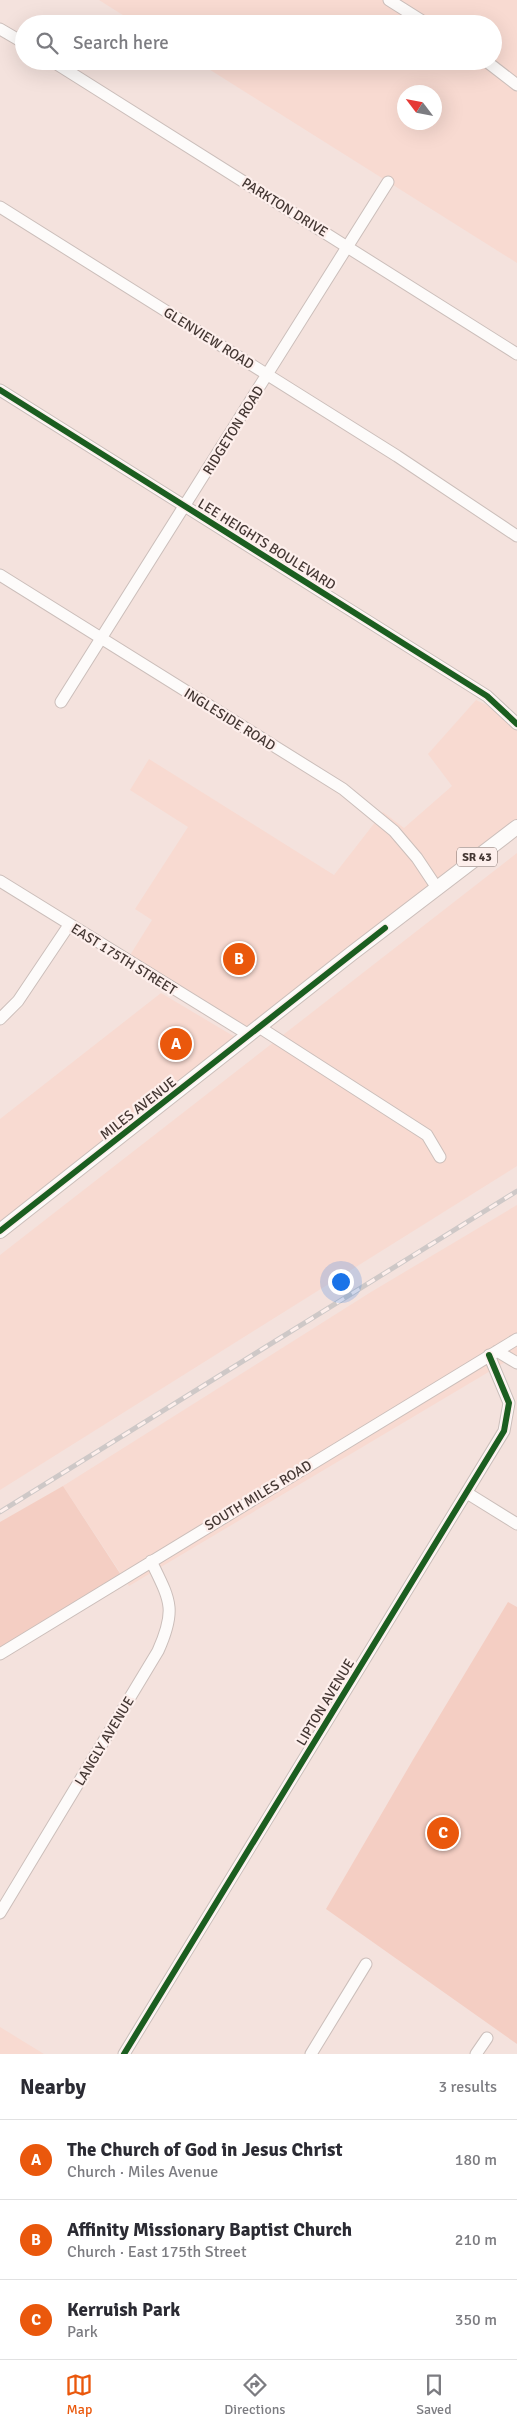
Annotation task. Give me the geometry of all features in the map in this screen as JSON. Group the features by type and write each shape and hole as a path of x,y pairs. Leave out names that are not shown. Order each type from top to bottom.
{"main road":[{"name":"SR 43","path":"437,888 517,827"},
{"name":"MILES AVENUE","path":"0,1231 437,888"}],"street":[{"path":"389,0 413,15"},
{"path":"0,28 15,37"},
{"name":"PARKTON DRIVE","path":"66,70 517,354"},
{"path":"498,70 517,85"},
{"name":"RIDGETON ROAD","path":"60,702 185,507 388,182"},
{"name":"GLENVIEW ROAD","path":"0,207 397,456 517,536"},
{"name":"LEE HEIGHTS BOULEVARD","path":"0,390 487,696 517,724"},
{"name":"INGLESIDE ROAD","path":"0,575 343,789 394,831 417,858 437,888"},
{"name":"EAST 175TH STREET","path":"0,881 69,925 380,1104 428,1135 440,1157"},
{"path":"0,1019 18,1001 69,925"},
{"name":"SOUTH MILES ROAD","path":"0,1654 517,1339"},
{"path":"493,1353 517,1363"},
{"name":"LIPTON AVENUE","path":"124,2054 504,1431 509,1403 493,1353"},
{"path":"467,1493 517,1524"},
{"name":"LANGLY AVENUE","path":"0,1913 158,1651 168,1629 169,1598 151,1561"},
{"path":"311,2054 366,1964"},
{"path":"476,2054 487,2038"}],"shaded area":[{"path":"99,0 517,0 517,263 210,70 502,70 502,15 123,15"},
{"path":"476,700 517,719 517,827 249,1035 127,960 152,920 135,909 188,827 130,790 149,759 334,875 383,812 404,828 452,786 428,754"},
{"path":"517,853 517,1166 0,1490 0,1255"},
{"path":"161,993 235,1037 0,1224 0,1119"},
{"path":"517,1205 517,1355 129,1586 63,1486 371,1292"},
{"path":"63,1486 123,1578 0,1654 0,1522"},
{"path":"508,1602 517,1607 517,2044 326,1909"},
{"path":"0,2027 44,2054 0,2054"}],"railway":[{"path":"0,1512 517,1191"}],"cycle path":[{"path":"0,390 487,696 517,724"},
{"path":"0,1231 385,928"},
{"path":"124,2054 504,1431 509,1403 489,1355"}],"place":[{"name":"Affinity Missionary Baptist Church","path":"239,959"},
{"name":"The Church of God in Jesus Christ","path":"176,1044"},
{"name":"Kerruish Park","path":"443,1833"}]}
